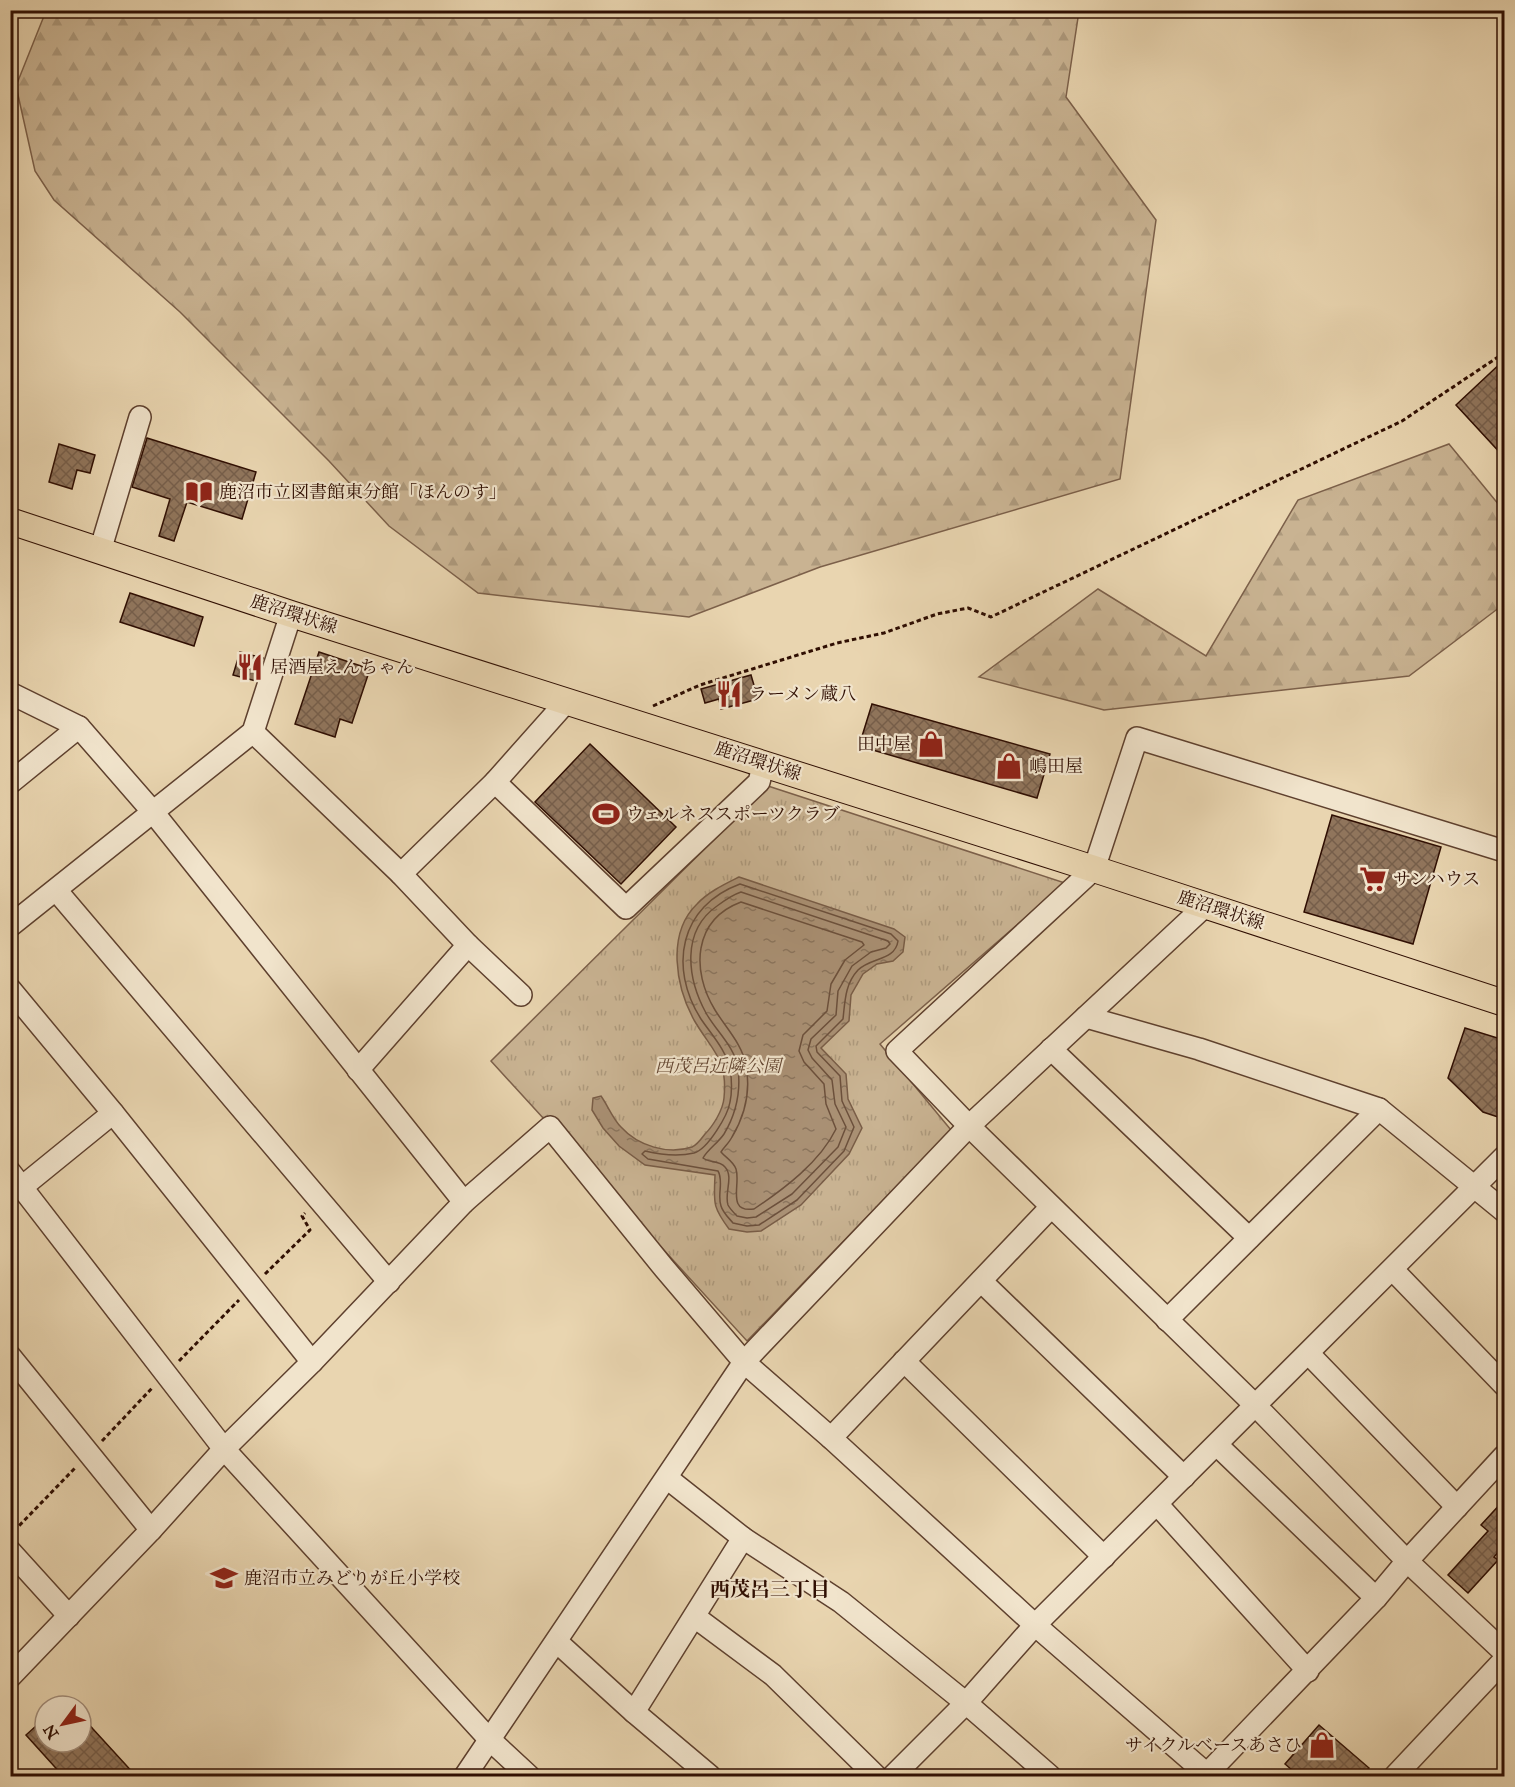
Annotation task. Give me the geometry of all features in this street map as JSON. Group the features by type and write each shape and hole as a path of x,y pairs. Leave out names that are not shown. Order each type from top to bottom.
{"main road":[{"name":"鹿沼環状線","path":"10,521 291,614 1504,1000"}],"street":[{"path":"100,551 140,417"},
{"path":"10,926 253,732 291,614"},
{"path":"10,693 79,728 153,812 464,1202"},
{"path":"400,874 495,782 567,701"},
{"path":"10,783 79,728"},
{"path":"253,732 521,995"},
{"path":"1504,851 1137,738 1094,869 897,1051 969,1126 1256,1406 1407,1561 1504,1652"},
{"path":"495,782 626,908 759,782 764,764"},
{"path":"56,890 389,1282"},
{"path":"465,1776 744,1362 969,1126 1206,905"},
{"path":"358,1070 468,945"},
{"path":"10,989 113,1113 312,1362"},
{"path":"1086,1017 1199,1049 1379,1109 1504,1211"},
{"path":"1051,1049 1249,1239"},
{"path":"1167,1320 1379,1109"},
{"path":"113,1113 16,1179 224,1449 489,1739 529,1776"},
{"path":"10,1677 224,1449 312,1362 464,1202 550,1126 664,1268 744,1362 831,1438 1035,1625 1207,1776 1376,1598 1504,1456"},
{"path":"893,1776 966,1703 1035,1625 1504,1157"},
{"path":"831,1438 1051,1207"},
{"path":"1393,1270 1504,1385"},
{"path":"981,1281 1184,1477"},
{"path":"1309,1354 1457,1507"},
{"path":"10,1356 150,1530"},
{"path":"904,1361 1104,1557"},
{"path":"1217,1445 1376,1598"},
{"path":"667,1478 743,1538 841,1602 966,1703 1050,1776"},
{"path":"1157,1504 1308,1671"},
{"path":"634,1712 743,1538"},
{"path":"10,1551 69,1616"},
{"path":"695,1617 773,1675 876,1776"},
{"path":"557,1642 634,1712 710,1776"},
{"path":"1395,1776 1504,1660"}],"path":[{"path":"624,719 700,685 837,643 884,633 937,614 968,608 991,617 1402,421 1504,353"},
{"path":"166,1374 310,1230 302,1216 319,1199"}],"green space":[{"path":"46,11 1079,11 1066,97 1156,220 1120,479 820,567 689,617 478,593 389,526 329,461 180,312 54,200 35,171 16,86"},
{"path":"1449,444 1504,511 1504,604 1409,676 1104,710 979,677 1098,589 1206,656 1298,500"},
{"name":"西茂呂近隣公園","path":"768,786 1065,883 880,1044 951,1130 747,1341 491,1061"}],"water":[{"path":"739,877 894,929 905,937 903,952 893,961 877,964 863,974 851,995 849,1021 821,1048 846,1074 848,1099 862,1128 849,1154 801,1205 761,1231 747,1232 729,1229 720,1215 715,1198 715,1175 645,1165 619,1146 603,1128 592,1110 593,1098 601,1096 615,1120 628,1134 645,1144 673,1150 694,1146 720,1113 725,1084 724,1073 717,1056 688,1007 679,977 678,945 687,916 697,904 711,892"}],"building":[{"path":"1504,360 1504,457 1456,405"},
{"name":"鹿沼市立図書館東分館「ほんのす」","path":"147,438 256,472 242,519 187,502 174,541 159,536 170,499 132,487"},
{"path":"59,444 95,455 90,473 77,470 72,489 49,482"},
{"path":"130,593 203,617 194,646 120,622"},
{"name":"居酒屋えんちゃん","path":"240,652 263,658 256,681 233,675"},
{"path":"319,652 370,669 352,723 340,719 335,737 295,724"},
{"name":"ラーメン蔵八","path":"751,675 758,699 721,709 719,699 705,703 701,689"},
{"path":"872,704 1050,754 1037,798 859,746"},
{"name":"ウェルネススポーツクラブ","path":"590,744 676,827 621,884 535,802"},
{"name":"サンハウス","path":"1332,815 1441,847 1413,944 1304,912"},
{"path":"1465,1028 1504,1040 1504,1119 1483,1112 1448,1078"},
{"path":"1504,1500 1504,1545 1494,1557 1498,1560 1468,1593 1448,1575 1488,1531 1481,1525"},
{"name":"サイクルベースあさひ","path":"1319,1725 1369,1768 1362,1776 1299,1776 1285,1764"},
{"path":"33,1729 33,1743 26,1735"},
{"path":"93,1729 136,1776 63,1776 43,1754 93,1754"}],"place":[{"name":"鹿沼市立図書館東分館「ほんのす」","path":"199,492"},
{"name":"居酒屋えんちゃん","path":"250,667"},
{"name":"ラーメン蔵八","path":"729,694"},
{"name":"田中屋","path":"931,744"},
{"name":"嶋田屋","path":"1009,766"},
{"name":"ウェルネススポーツクラブ","path":"606,814"},
{"name":"サンハウス","path":"1373,879"},
{"name":"鹿沼市立みどりが丘小学校","path":"224,1578"},
{"name":"サイクルベースあさひ","path":"1322,1745"}],"district":[{"name":"西茂呂三丁目","path":"770,1589"}]}
